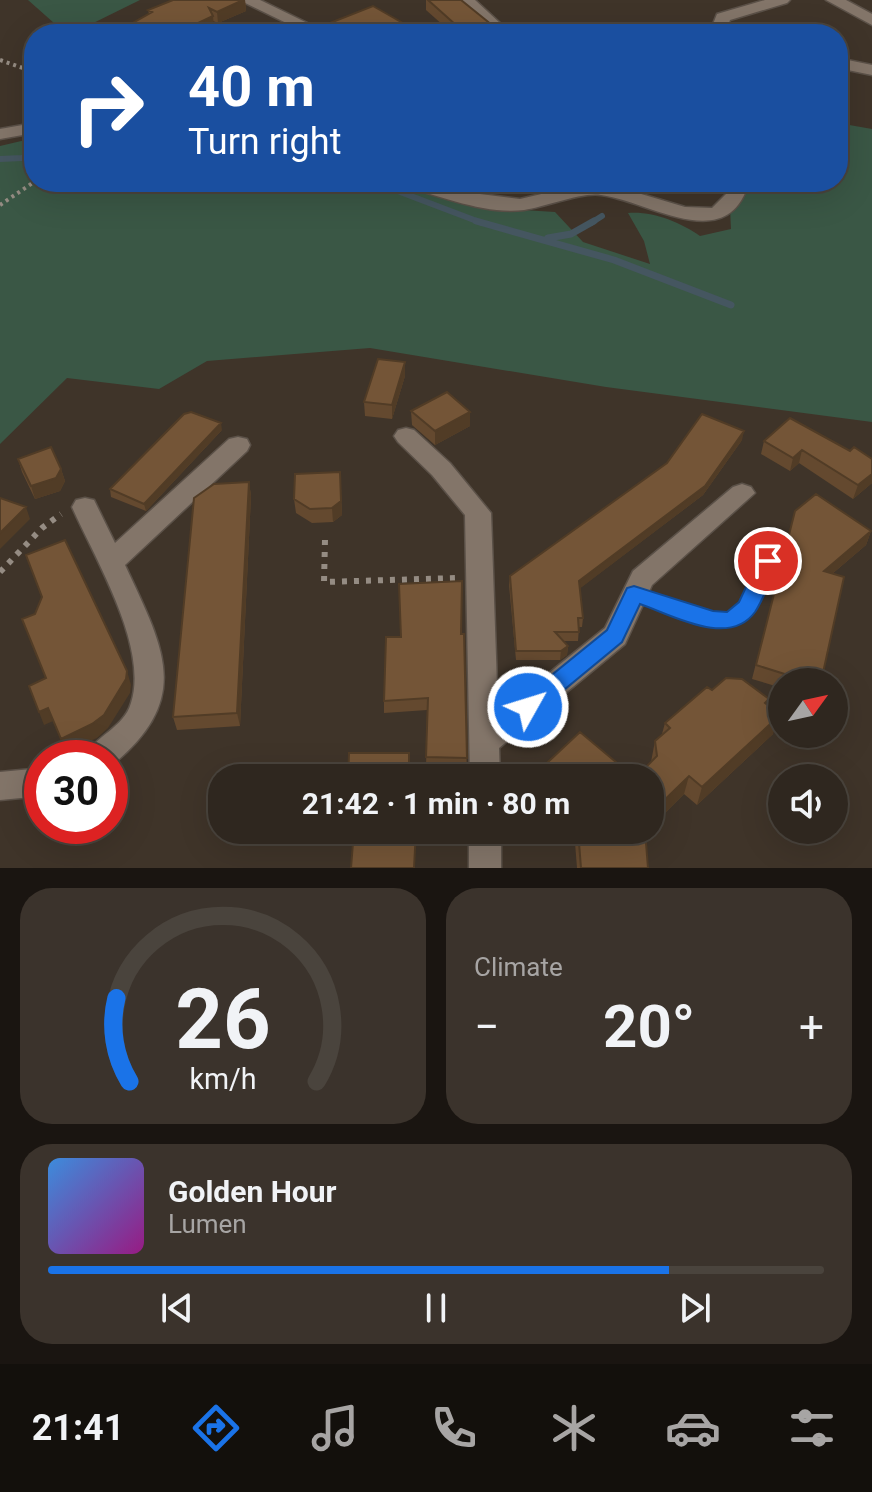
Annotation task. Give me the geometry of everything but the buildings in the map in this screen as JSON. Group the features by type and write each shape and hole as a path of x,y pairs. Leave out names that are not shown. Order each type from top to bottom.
{"street":[{"path":"247,0 300,24"},
{"path":"466,0 493,24"},
{"path":"719,24 723,17 782,0"},
{"path":"834,0 872,20"},
{"path":"848,65 872,70"},
{"path":"0,134 24,130"},
{"path":"446,192 508,205 548,201 578,192"},
{"path":"622,192 684,213 717,214 736,192"},
{"path":"406,436 441,469 478,513 485,764"},
{"path":"112,561 238,445"},
{"path":"485,742 615,636 642,578 742,493"},
{"path":"85,507 132,610 151,670 145,710 122,740"},
{"path":"0,786 24,784"},
{"path":"485,844 485,868"}],"lane":[{"path":"634,594 713,620 731,620 747,607 768,561"}],"path":[{"path":"0,60 24,68"},
{"path":"0,205 24,189"},
{"path":"0,572 42,528 60,514 85,507"},
{"path":"325,540 324,582 481,577"}],"green space":[{"path":"28,0 140,0 91,24 55,24"},
{"path":"848,125 872,129 872,422 606,387 370,348 207,361 159,389 67,378 0,444 0,146 24,140 24,192 429,192 494,208 555,212 583,242 650,264 644,241 628,213 666,218 700,236 731,229 730,208 736,192 848,192"}],"waterway":[{"path":"0,159 24,157"},
{"path":"400,192 479,222"},
{"path":"591,223 602,216"},
{"path":"548,238 571,234 594,221"},
{"path":"479,222 614,260 731,305"}],"route":[{"path":"528,707 615,636 634,594 713,620 731,620 747,607 768,561"}]}
